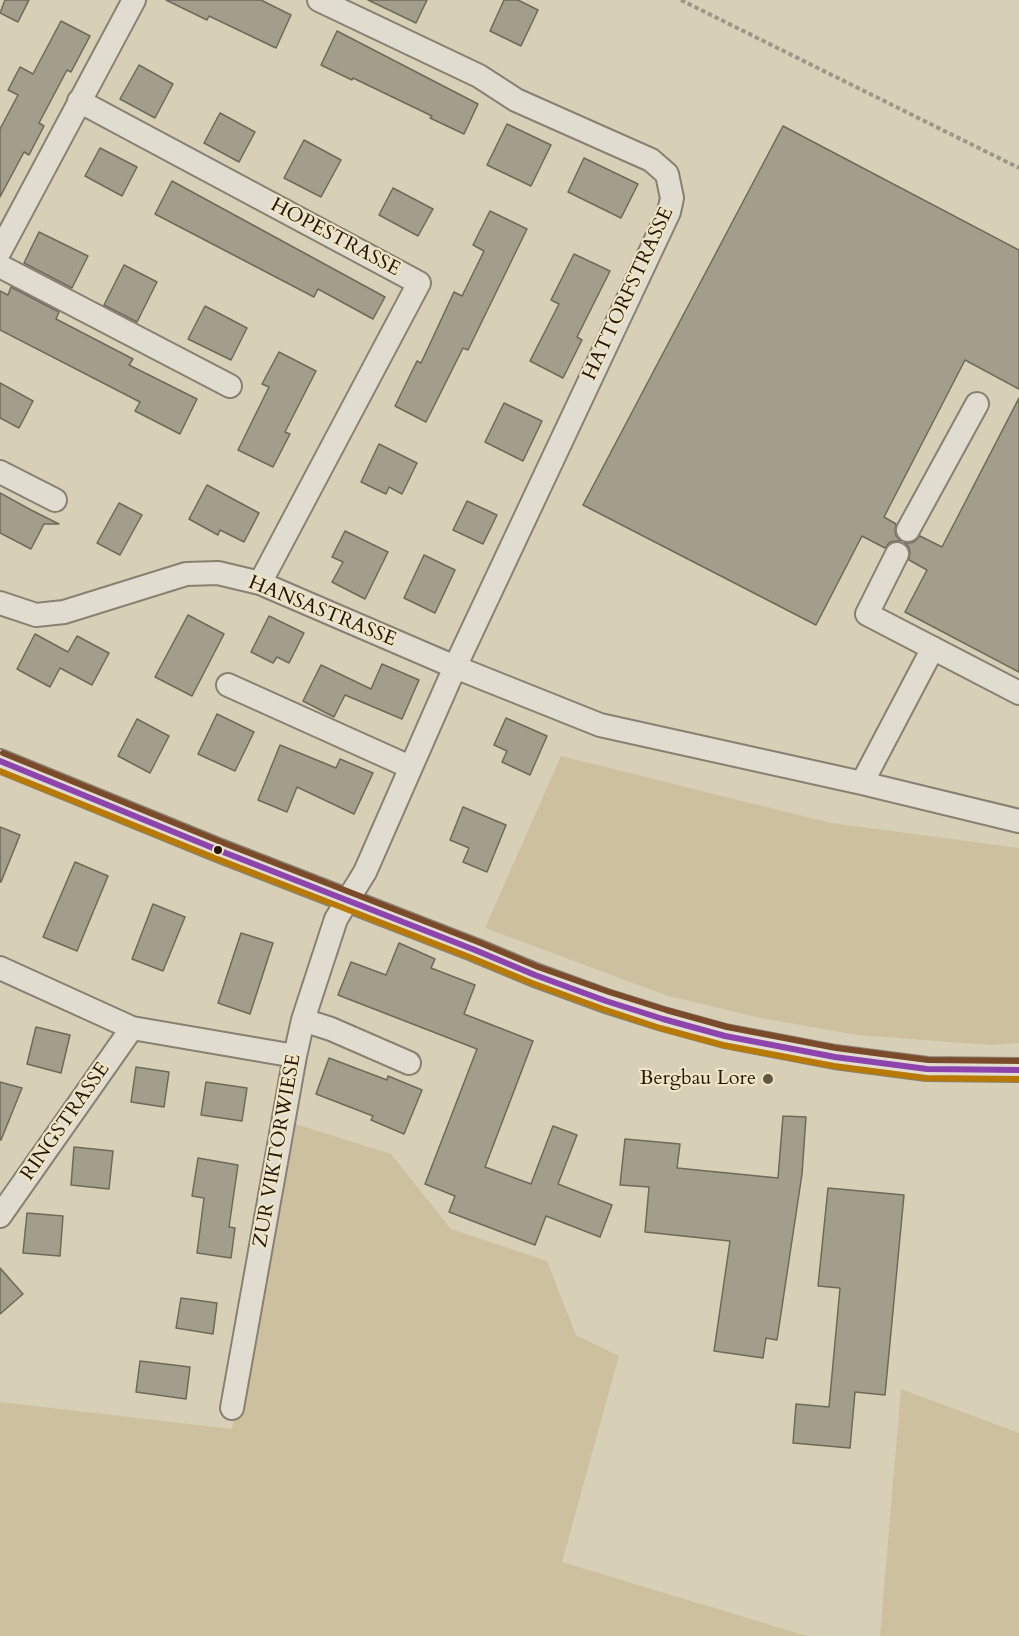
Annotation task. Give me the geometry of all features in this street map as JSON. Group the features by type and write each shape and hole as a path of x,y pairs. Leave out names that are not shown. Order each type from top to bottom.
{"street":[{"path":"0,251 134,0"},
{"name":"HATTORFSTRASSE","path":"319,0 479,76 516,99 651,160 667,174 672,198 669,212 455,667 365,872 348,901"},
{"name":"HOPESTRASSE","path":"80,101 419,283 260,583"},
{"path":"0,266 230,386"},
{"path":"908,530 977,404"},
{"path":"0,472 55,500"},
{"path":"897,554 867,614 1019,693"},
{"name":"HANSASTRASSE","path":"0,603 36,615 64,612 186,574 218,573 260,583 455,667 600,725 862,783 1019,821"},
{"path":"862,783 933,648"},
{"path":"228,685 410,767"},
{"path":"0,761 535,975 663,1019 725,1036 835,1057 927,1069 1019,1070"},
{"name":"ZUR VIKTORWIESE","path":"232,1408 303,1020 336,919 348,901"},
{"path":"0,968 132,1029 295,1056"},
{"path":"303,1020 332,1029 409,1063"},
{"name":"RINGSTRASSE","path":"0,1216 132,1029"}],"path":[{"path":"681,0 1019,168"}],"shaded area":[{"path":"561,756 831,823 1019,848 1019,1043 991,1045 857,1035 761,1018 668,996 485,928"},
{"path":"289,1122 391,1154 451,1229 547,1261 576,1335 619,1356 562,1562 807,1636 0,1636 0,1402 232,1429"},
{"path":"901,1389 1019,1433 1019,1636 880,1636"}],"building":[{"path":"5,0 29,0 18,22 0,13"},
{"path":"166,0 261,0 291,15 276,48 209,16 207,20"},
{"path":"368,0 427,0 416,23"},
{"path":"504,0 518,0 538,10 521,46 490,31"},
{"path":"61,21 90,36 71,72 67,70 39,123 44,126 29,155 24,152 0,197 0,129 18,95 8,90 20,67 33,74"},
{"path":"337,31 478,104 464,134 430,118 432,116 321,65"},
{"path":"139,65 173,84 155,118 120,99"},
{"path":"220,113 255,132 239,162 204,143"},
{"path":"507,124 551,145 531,186 487,165"},
{"path":"783,126 1019,250 1019,389 965,360 884,517 896,524 896,536 901,541 890,542 885,548 862,536 816,625 583,505"},
{"path":"304,140 341,160 321,197 284,178"},
{"path":"100,148 137,167 122,196 85,176"},
{"path":"584,158 638,184 621,218 568,192"},
{"path":"172,181 385,297 373,319 318,289 314,297 155,214"},
{"path":"393,188 433,209 418,236 379,215"},
{"path":"490,211 527,229 468,350 463,348 426,422 395,406 417,361 421,363 454,292 462,296 484,251 473,245"},
{"path":"39,232 88,256 72,288 24,263"},
{"path":"574,254 610,271 577,337 582,340 563,378 530,361 559,304 551,300"},
{"path":"124,265 157,282 137,322 104,305"},
{"path":"11,287 59,312 56,319 133,359 129,365 197,399 180,434 135,411 140,402 0,330 0,291 8,295"},
{"path":"205,306 247,328 231,360 188,339"},
{"path":"279,352 316,371 285,432 290,434 273,467 238,450 269,387 262,384"},
{"path":"0,383 33,401 19,428 0,418"},
{"path":"1019,398 1019,672 905,612 927,570 909,560 909,547 904,542 914,542 920,536 942,547"},
{"path":"504,403 542,421 523,461 485,442"},
{"path":"379,444 417,463 402,494 389,487 386,494 361,482"},
{"path":"207,485 259,513 244,542 220,530 218,535 189,519"},
{"path":"0,493 59,524 44,524 31,549 0,533"},
{"path":"467,501 497,515 483,544 453,530"},
{"path":"119,503 142,515 120,555 97,543"},
{"path":"345,531 388,552 365,599 332,582 343,562 332,557"},
{"path":"424,555 455,570 435,613 404,598"},
{"path":"188,615 224,634 192,696 155,677"},
{"path":"269,616 304,633 289,663 277,657 273,663 251,652"},
{"path":"35,634 68,652 77,636 109,653 92,685 60,668 50,687 17,669"},
{"path":"382,664 419,680 402,719 345,695 334,717 303,701 321,665 371,689"},
{"path":"217,714 254,732 235,771 198,754"},
{"path":"506,718 547,736 530,775 502,762 507,751 494,745"},
{"path":"137,719 169,736 150,773 118,756"},
{"path":"280,745 336,768 340,759 373,773 354,814 297,787 287,812 258,800"},
{"path":"463,807 506,825 487,872 463,862 469,848 450,840"},
{"path":"0,827 20,835 1,882 0,882"},
{"path":"75,862 108,876 77,951 43,937"},
{"path":"153,904 185,917 163,971 132,959"},
{"path":"241,933 273,943 250,1014 218,1003"},
{"path":"399,943 435,959 431,968 475,985 464,1014 533,1041 485,1167 531,1184 553,1126 577,1135 558,1184 612,1205 600,1237 546,1216 535,1245 449,1212 455,1196 425,1184 477,1049 338,995 351,962 386,975"},
{"path":"36,1027 70,1035 61,1073 27,1064"},
{"path":"329,1058 387,1080 388,1076 422,1090 404,1134 371,1120 373,1116 316,1094"},
{"path":"136,1067 169,1072 164,1107 131,1102"},
{"path":"0,1082 22,1088 1,1140 0,1140"},
{"path":"206,1082 247,1088 242,1121 201,1115"},
{"path":"783,1116 806,1117 802,1174 777,1340 766,1338 763,1358 714,1351 730,1241 645,1232 649,1187 620,1185 625,1139 680,1144 677,1168 778,1178"},
{"path":"74,1147 113,1151 109,1189 71,1185"},
{"path":"198,1158 238,1165 229,1227 235,1228 231,1258 197,1253 204,1198 192,1196"},
{"path":"828,1188 904,1195 885,1395 855,1392 850,1448 793,1443 796,1404 829,1407 840,1288 818,1286"},
{"path":"27,1213 63,1216 60,1256 23,1253"},
{"path":"0,1268 23,1294 0,1314"},
{"path":"181,1298 217,1303 213,1334 176,1328"},
{"path":"140,1361 190,1367 186,1399 136,1392"}],"transit line":[{"path":"3,753 538,967 666,1010 727,1027 836,1048 928,1060 1019,1061"},
{"path":"0,761 535,975 663,1019 725,1036 835,1057 927,1069 1019,1070"},
{"path":"0,771 532,983 660,1028 723,1045 834,1066 926,1078 1019,1079"}],"place":[{"name":"Bergbau Lore","path":"768,1079"}]}
